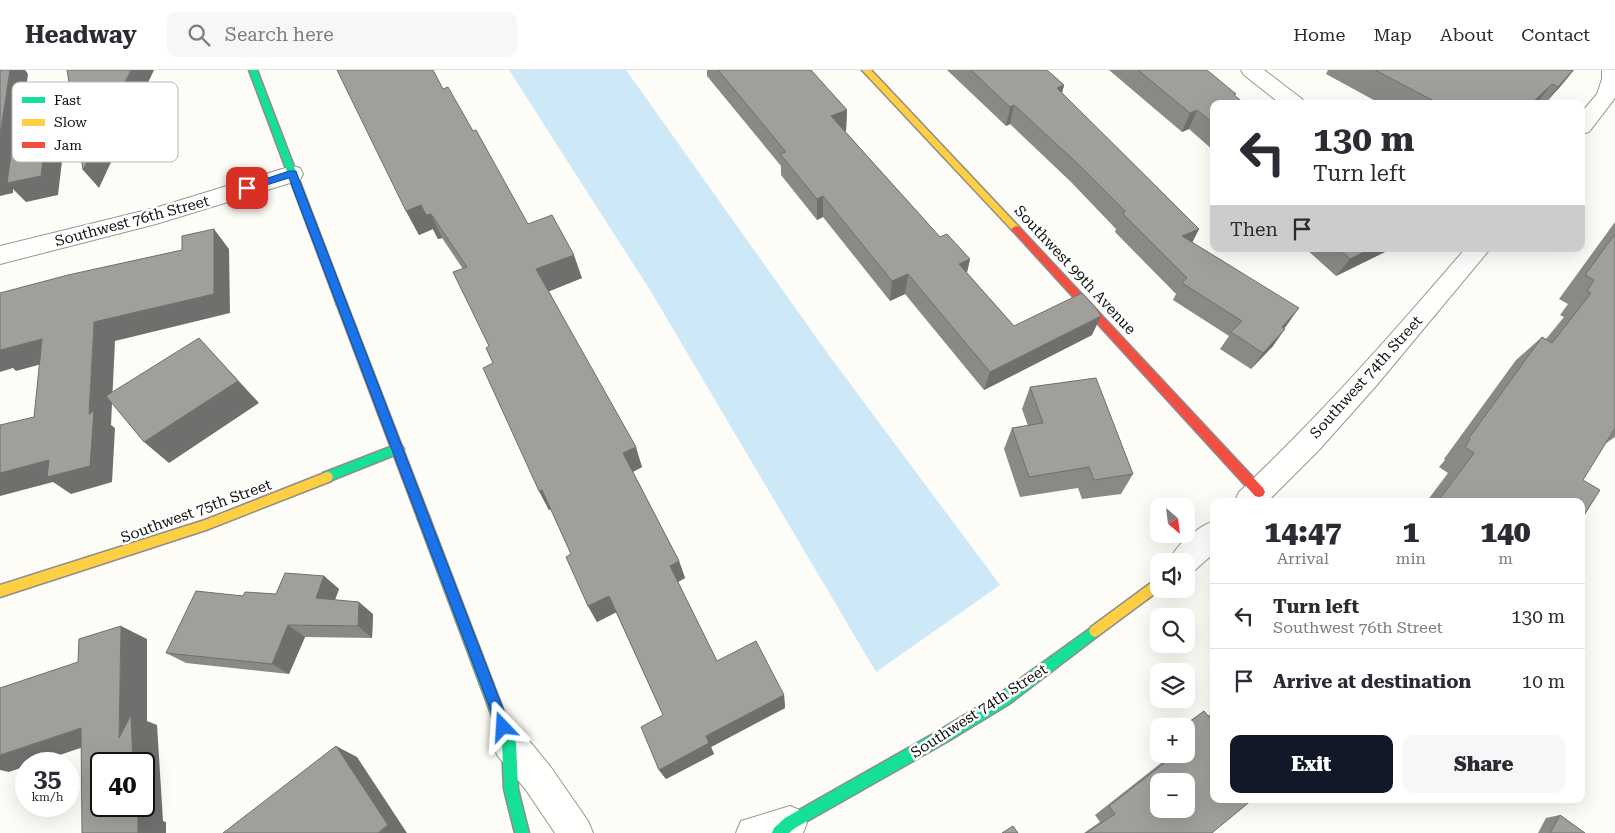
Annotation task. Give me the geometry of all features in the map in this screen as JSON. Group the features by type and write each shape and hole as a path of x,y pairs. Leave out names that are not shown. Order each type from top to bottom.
{"street":[{"path":"253,70 509,743 511,789 522,833"},
{"name":"Southwest 99th Avenue","path":"866,70 996,207 1254,496"},
{"path":"1251,70 1290,100"},
{"path":"1585,122 1602,103 1608,92 1611,84 1612,70"},
{"name":"Southwest 76th Street","path":"0,255 156,216 292,174"},
{"name":"Southwest 74th Street","path":"1254,496 1319,431 1405,335 1475,252"},
{"name":"Southwest 75th Street","path":"0,591 206,526 398,449"},
{"path":"1193,553 1210,538"},
{"name":"Southwest 74th Street","path":"753,833 784,828 946,735 1004,699 1150,590"},
{"path":"509,743 538,778 576,833"}],"water":[{"path":"509,70 626,70 828,354 1000,585 876,672 650,290"}],"building":[{"path":"0,70 10,70 0,135"},
{"path":"67,70 131,70 125,82 69,82"},
{"path":"337,70 433,70 443,89 448,87 473,131 476,130 528,224 552,215 574,255 536,269 636,447 623,453 679,561 670,566 717,661 756,641 784,695 706,736 709,743 659,770 641,727 663,715 609,596 588,606 566,557 571,554 542,490 539,491 483,368 493,363 486,348 489,346 453,272 467,267 431,214 426,215 421,205 406,211"},
{"path":"718,70 811,70 847,110 831,116 940,237 947,234 970,259 959,264 1014,326 1082,293 1101,316 990,372 908,274 892,281 823,196 817,199 780,154 786,152"},
{"path":"971,70 1047,70 1064,85 1057,88 1199,229 1182,236 1299,308 1282,327 1285,329 1263,353 1231,332 1242,321 1182,283 1187,278 1123,214 1125,211 1077,163 1014,105 1010,107"},
{"path":"1138,70 1207,70 1236,94 1234,95 1240,100 1210,100 1210,121 1197,110 1190,113"},
{"path":"1375,70 1573,70 1558,87 1552,84 1535,100 1432,100"},
{"path":"12,148 12,162 43,162 41,176 7,183"},
{"path":"82,162 87,162 83,170"},
{"path":"214,229 214,294 94,322 89,414 94,411 90,466 47,477 49,460 0,473 0,425 34,417 42,339 0,350 0,293 68,275 182,250 182,236"},
{"path":"1615,234 1615,428 1583,480 1600,490 1585,514 1585,498 1440,498 1474,453 1465,447 1469,438 1542,337 1552,343 1591,293 1587,291 1594,280 1585,275"},
{"path":"1342,252 1364,252 1350,259"},
{"path":"199,338 238,381 144,442 106,396"},
{"path":"1096,378 1133,474 1094,480 1089,467 1029,477 1012,428 1043,423 1030,387"},
{"path":"285,573 324,576 316,598 359,602 358,626 288,625 272,664 166,653 196,591 243,596 245,592 276,594"},
{"path":"121,626 119,738 131,715 133,752 90,752 90,817 138,817 138,833 82,833 81,728 0,755 0,688 78,662 79,639"},
{"path":"1204,711 1210,718 1210,803 1248,803 1212,833 1086,833 1115,814 1109,806 1150,774 1150,818 1195,818 1195,773 1152,773 1164,763 1195,763 1195,718"},
{"path":"336,746 388,825 378,833 223,833"},
{"path":"1560,815 1585,833 1550,833"},
{"path":"1013,826 1018,833 1002,833"}],"traffic: fast":[{"path":"253,70 341,302"},
{"path":"327,477 398,449"},
{"path":"424,519 509,743 511,789 522,833"},
{"path":"779,833 790,823 945,735 1004,699 1095,631"}],"traffic: slow":[{"path":"866,70 1016,229"},
{"path":"341,302 424,519"},
{"path":"0,591 206,525 327,477"},
{"path":"1095,631 1150,590"}],"traffic: jam":[{"path":"1016,229 1259,492"}],"route":[{"path":"247,188 292,174 503,727"}]}
